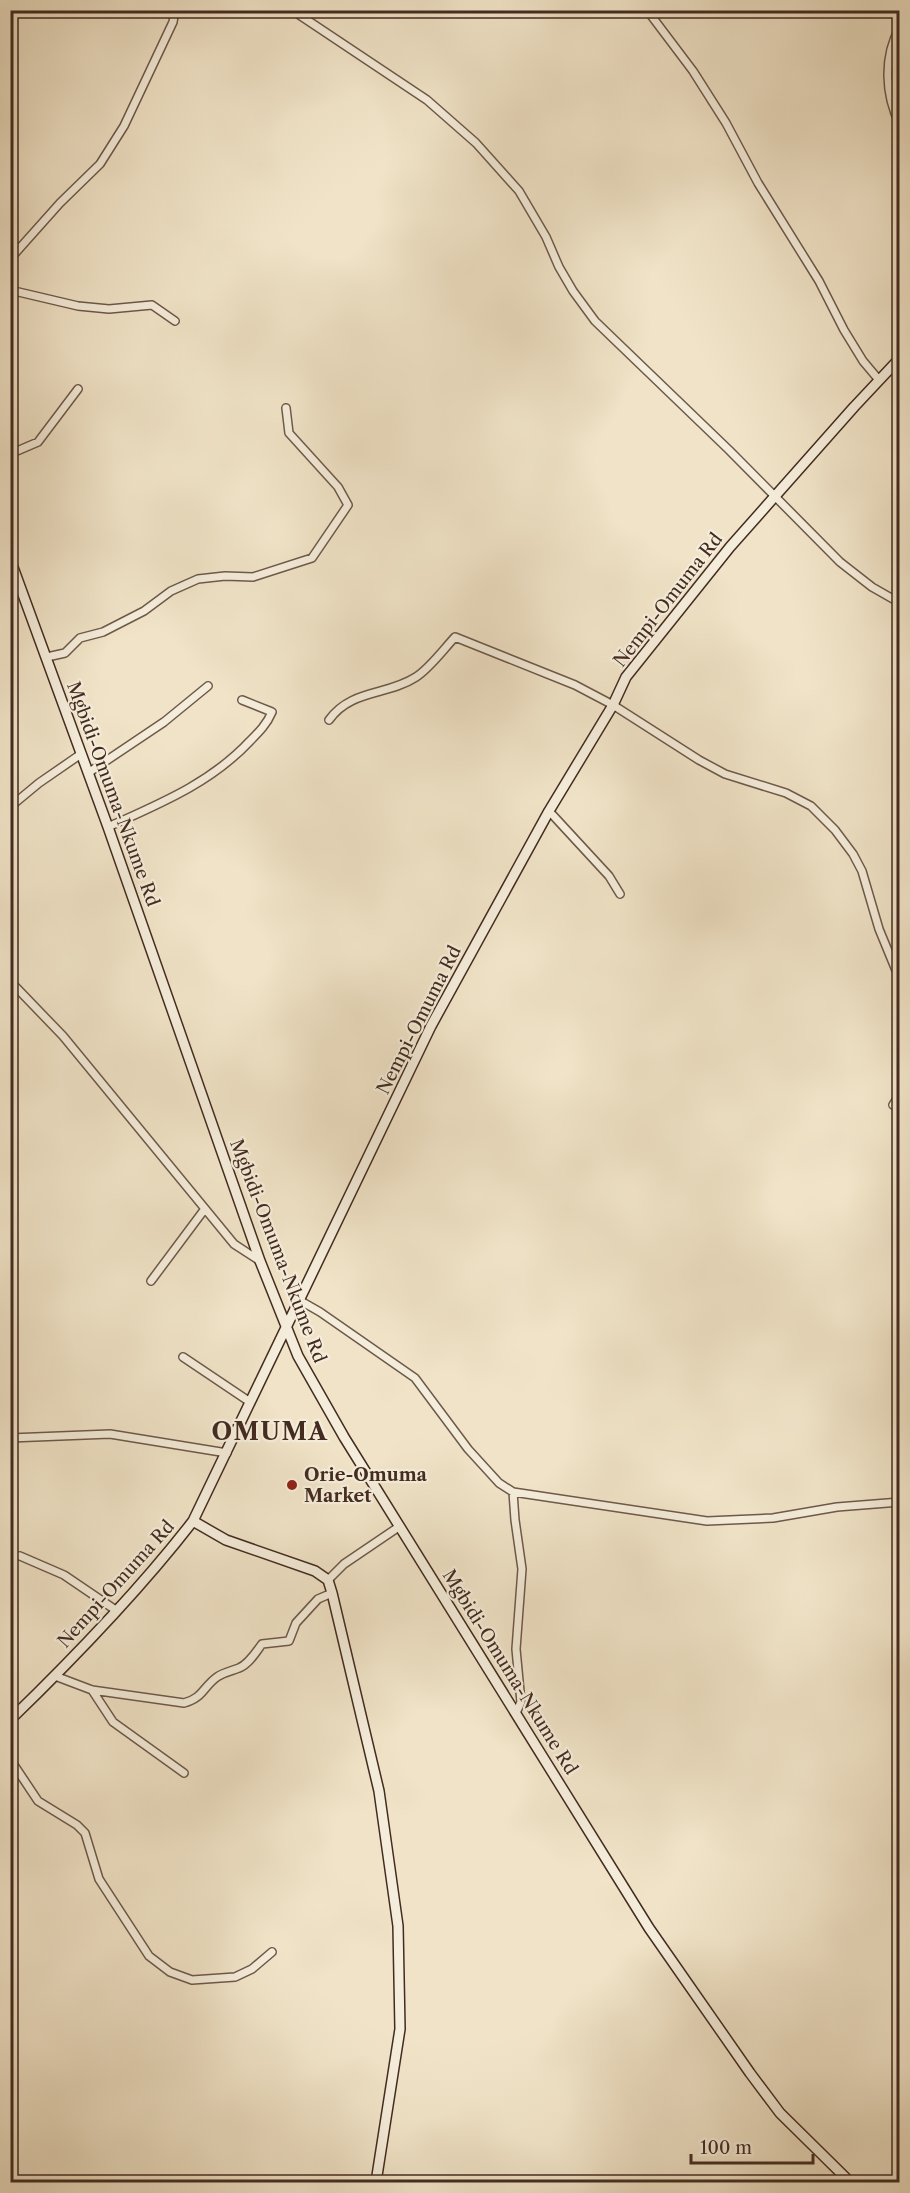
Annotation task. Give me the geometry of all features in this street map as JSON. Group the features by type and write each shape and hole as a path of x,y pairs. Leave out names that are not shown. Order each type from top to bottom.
{"street":[{"path":"10,259 60,203 100,164 128,116 173,22 175,10"},
{"path":"291,10 427,100 476,143 519,191 546,237 563,275 595,321 678,400 840,562 872,587 900,603"},
{"path":"646,10 693,71 726,123 758,183 819,281 844,330 863,361 879,380"},
{"path":"900,27 894,37 887,78 888,94 900,125"},
{"path":"10,290 78,306 110,309 152,305 175,321"},
{"name":"Nempi-Omuma Rd","path":"10,1720 117,1611 165,1557 193,1521 431,1026 549,811 613,705 626,677 730,547 900,358"},
{"path":"10,454 38,442 78,389"},
{"path":"47,657 64,653 80,638 103,632 144,611 171,591 198,579 225,576 253,577 312,558 348,505 338,488 289,433 286,408"},
{"name":"Mgbidi-Omuma-Nkume Rd","path":"10,559 108,827 260,1261 298,1356 317,1392 649,1928 780,2113 850,2182"},
{"path":"329,720 337,709 360,697 416,677 455,637 575,685 613,705 725,774 786,793 811,806 835,830 853,854 862,871 879,929 900,980"},
{"path":"88,773 164,722 208,686"},
{"path":"108,827 191,789 234,758 268,723 272,712 242,700"},
{"path":"10,807 39,783 81,754"},
{"path":"549,811 609,876 620,894"},
{"path":"891,957 900,957"},
{"path":"10,981 63,1036 234,1244 260,1261"},
{"path":"893,1105 900,1094"},
{"path":"151,1281 204,1210"},
{"path":"299,1300 415,1378 468,1449 499,1483 513,1492 707,1521 773,1518 837,1507 900,1502"},
{"path":"183,1357 250,1402"},
{"path":"10,1438 110,1434 227,1453"},
{"path":"513,1492 522,1569 516,1649 521,1702 516,1713"},
{"path":"193,1521 226,1540 302,1565 328,1580 332,1593 379,1791 398,1926 400,2029 376,2182"},
{"path":"328,1580 344,1564 400,1526"},
{"path":"20,1556 64,1575 117,1611"},
{"path":"55,1676 92,1690 184,1703 195,1700 219,1675 241,1668 262,1644 289,1641 296,1623 318,1599 332,1593"},
{"path":"92,1690 113,1722 184,1773"},
{"path":"10,1759 38,1801 77,1825 85,1833 99,1879 149,1956 170,1972 192,1980 235,1977 252,1969 273,1952"}],"place":[{"name":"Orie-Omuma Market","path":"292,1485"}],"district":[{"name":"OMUMA","path":"270,1431"}]}
